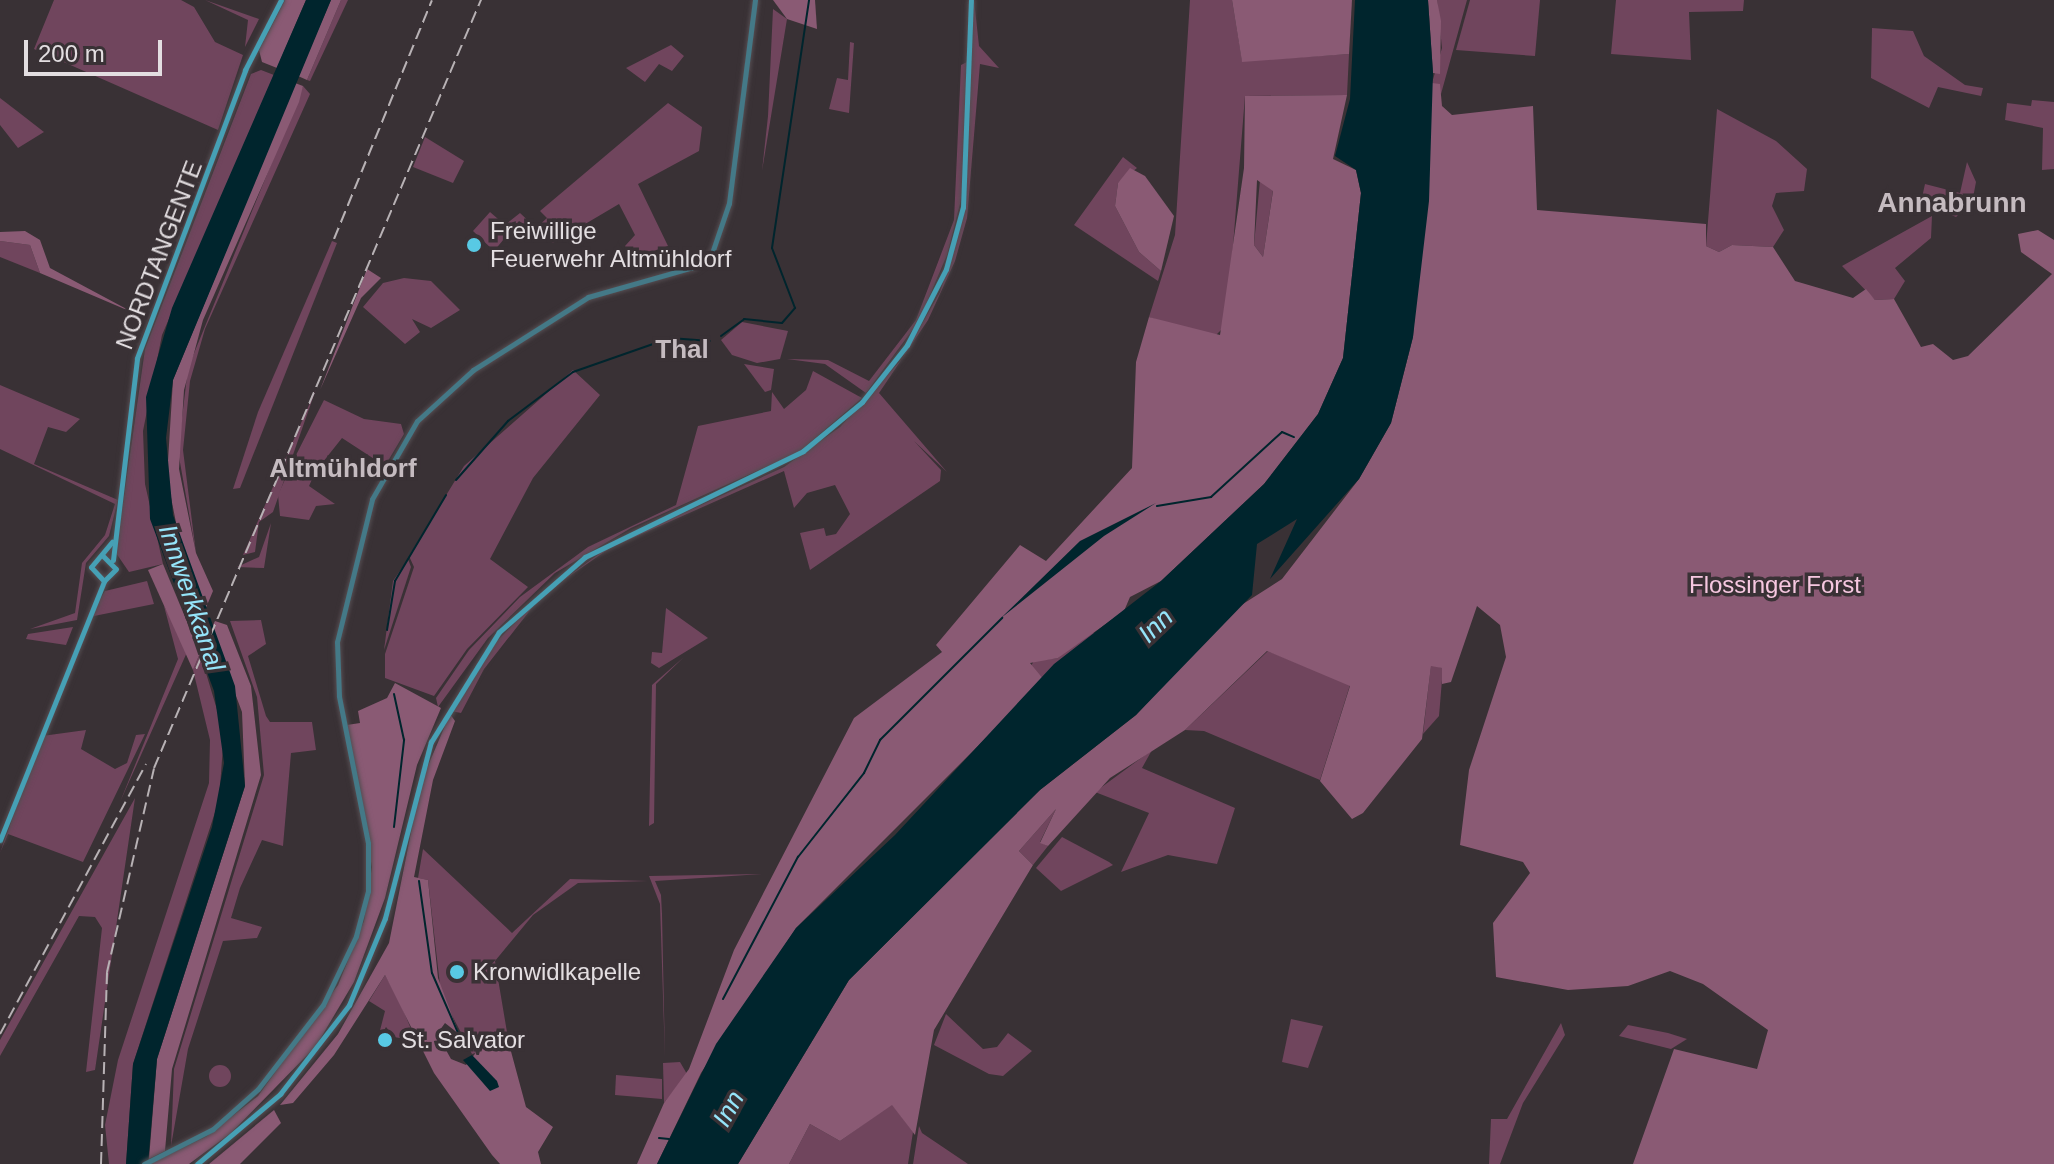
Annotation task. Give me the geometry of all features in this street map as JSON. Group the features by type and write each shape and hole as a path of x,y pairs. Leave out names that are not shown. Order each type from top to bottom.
{"main road":[{"name":"NORDTANGENTE","path":"0,840 87,612 104,581 115,574 113,560 137,358 250,58 281,0"},
{"path":"197,1164 280,1094 349,1005 377,944 431,742 499,632 585,557 803,451 853,411 902,353 939,286 959,226 970,131 971,0"},
{"name":"NORDTANGENTE","path":"91,604 95,577 92,564 103,556 116,534"},
{"path":"103,556 113,560"},
{"path":"95,577 104,581"}],"street":[{"path":"144,1164 213,1129 274,1072 323,1005 360,926 368,843 339,696 337,642 372,499 417,421 473,370 588,297 693,267 712,253 729,203 755,0"}],"shaded area":[{"path":"54,0 181,0 194,7 215,42 243,55 218,130 34,49"},
{"path":"205,0 259,19 245,47 248,20"},
{"path":"341,0 348,0 310,81 307,80"},
{"path":"974,0 979,46 999,68 980,64 967,218 955,261 928,320 903,357 940,292 964,215"},
{"path":"1190,0 1232,0 1242,61 1349,54 1347,95 1245,96 1229,296 1224,327 1212,339 1149,317 1175,235"},
{"path":"1437,0 1467,0 1441,94 1432,83 1442,48"},
{"path":"1470,0 1540,0 1535,56 1456,50"},
{"path":"1616,0 1744,0 1743,11 1689,12 1691,60 1611,54"},
{"path":"773,9 787,19 762,171 768,116"},
{"path":"1872,28 1913,31 1924,56 1965,85 1983,88 1981,96 1938,87 1929,108 1871,78"},
{"path":"850,42 854,43 849,113 829,109 837,78 848,80"},
{"path":"671,45 684,56 672,71 659,64 645,82 626,68"},
{"path":"967,62 960,204 947,255 919,321 866,393 825,364 787,359 828,360 869,381 916,320 954,220 961,65"},
{"path":"261,70 274,75 162,335 143,431 145,484 163,564 129,572 116,553 145,349 251,74"},
{"path":"303,86 310,94 205,329 190,381 183,450 196,553 178,451 188,368"},
{"path":"0,98 44,132 18,148 0,125"},
{"path":"2032,100 2054,102 2054,169 2042,170 2043,128 2005,120 2007,103 2031,106"},
{"path":"668,103 702,127 699,151 638,184 668,246 630,259 625,246 635,235 619,204 553,243 519,221 494,251 473,231 490,212 505,225 520,213 536,228 547,218 540,211"},
{"path":"1717,109 1776,141 1807,169 1804,191 1776,193 1772,206 1784,230 1773,247 1732,245 1719,252 1706,246"},
{"path":"425,137 464,161 453,183 413,167"},
{"path":"1123,157 1137,168 1118,183 1115,206 1139,252 1161,271 1158,281 1074,225"},
{"path":"1967,162 1976,182 1972,203 1956,217 1921,202 1925,184 1960,193"},
{"path":"1260,180 1273,190 1263,257 1254,245"},
{"path":"1932,216 1931,238 1895,268 1905,281 1894,299 1875,300 1842,266"},
{"path":"0,241 30,245 40,273 0,257"},
{"path":"332,241 337,243 240,488 233,489 258,412"},
{"path":"404,278 431,281 460,310 431,328 412,319 420,332 405,344 363,307 383,283"},
{"path":"742,322 788,331 780,359 757,363 732,355 721,340"},
{"path":"901,360 879,393 947,472 914,441 941,470 940,481 810,570 800,533 824,528 826,536 836,534 850,514 835,485 807,493 794,508 784,471 610,548 555,586 607,548 784,467 840,427"},
{"path":"744,364 774,369 771,390 765,392"},
{"path":"573,370 600,395 533,478 490,559 528,587 467,649 434,696 385,678 385,654 414,567 409,556 464,466"},
{"path":"813,371 862,398 799,452 631,528 555,573 488,638 438,707 436,698 469,650 520,597 588,547 676,505 698,426 771,411 772,392 784,409 806,390"},
{"path":"0,385 80,419 66,432 48,427 34,464 118,500 109,536 86,563 77,620 30,629 75,613 82,563 105,535 115,504 0,449"},
{"path":"316,389 273,512 259,522 255,552 243,555"},
{"path":"324,400 364,419 401,424 404,434 385,466 342,438 315,472 293,461"},
{"path":"292,464 314,475 309,486 335,504 316,506 309,520 280,516 278,495"},
{"path":"271,523 264,568 237,567 259,557"},
{"path":"408,559 411,567 384,650 393,581"},
{"path":"147,581 154,604 89,617 105,591"},
{"path":"542,595 484,669 461,713 451,711 497,641"},
{"path":"164,606 188,650 120,802 178,659"},
{"path":"666,608 708,638 659,668 651,663 652,652 662,653"},
{"path":"261,620 266,644 248,656 266,716 270,722 312,722 316,750 291,753 283,846 262,840 240,888 231,918 262,927 257,938 223,941 188,1049 171,1146 174,1069 264,775 257,697 230,621"},
{"path":"73,627 66,645 26,639 28,634"},
{"path":"1088,632 1095,633 1044,680 1029,669 1034,661 1058,658"},
{"path":"1268,651 1350,685 1320,780 1204,731 1185,730"},
{"path":"200,653 224,733 219,800 133,1064 126,1164 109,1164 105,1125 118,1060 209,783 210,740 193,670"},
{"path":"684,657 656,684 654,823 649,826 652,685"},
{"path":"1431,665 1443,668 1439,716 1423,734"},
{"path":"86,730 81,749 115,769 127,763 136,735 145,734 83,862 8,834 0,853 42,736"},
{"path":"1152,750 1142,768 1235,808 1217,864 1168,855 1121,872 1149,813 1095,792"},
{"path":"135,798 95,1070 86,1072 102,928 95,917 79,916 0,1056 0,1040"},
{"path":"1056,809 1040,842 1048,846 1033,865 1019,851"},
{"path":"1062,837 1113,865 1061,891 1036,868"},
{"path":"423,849 512,933 570,879 648,881 578,883 533,915 495,961 509,1044 472,1054 441,994 428,880 418,878"},
{"path":"762,874 655,881 661,895 665,1058 660,904 649,876"},
{"path":"385,975 416,1041 394,1037 386,1027 377,1042 385,1011 369,1001"},
{"path":"946,1014 983,1049 997,1047 1008,1033 1032,1051 1003,1076 989,1074 934,1045"},
{"path":"1291,1019 1323,1026 1308,1068 1282,1062"},
{"path":"1561,1023 1565,1035 1523,1103 1500,1164 1489,1164 1491,1119 1507,1119"},
{"path":"1628,1025 1687,1039 1671,1049 1619,1036"},
{"path":"680,1062 687,1074 664,1103 663,1063"},
{"path":"216,1065 224,1065 231,1076 224,1087 216,1087 209,1080 209,1072"},
{"path":"616,1075 662,1079 662,1099 615,1095"},
{"path":"892,1104 913,1132 908,1164 789,1164 810,1124 840,1141"},
{"path":"919,1126 922,1133 968,1164 913,1164"}],"green space":[{"path":"285,0 306,0 277,68 262,62 259,50"},
{"path":"331,0 341,0 307,80 298,76"},
{"path":"773,0 815,0 817,29 787,19"},
{"path":"1232,0 1352,0 1349,54 1242,62"},
{"path":"1428,0 1437,0 1441,21 1440,74 1433,73"},
{"path":"295,83 303,86 299,102 203,320 184,390 179,469 196,553 213,591 205,610 180,543 167,477 173,380"},
{"name":"Flossinger Forst","path":"1432,83 1440,84 1442,106 1452,115 1533,106 1537,210 1706,224 1706,246 1719,252 1732,245 1773,247 1795,281 1853,298 1866,289 1875,300 1894,299 1921,347 1933,344 1953,360 1968,356 2052,274 2021,252 2018,234 2038,230 2054,240 2054,1164 1633,1164 1674,1049 1757,1069 1768,1030 1703,984 1670,971 1628,986 1568,990 1496,977 1493,923 1530,873 1523,862 1460,845 1469,770 1506,657 1500,625 1477,606 1451,682 1442,684 1442,668 1431,666 1422,739 1363,813 1352,819 1320,781 1350,686 1267,651 1185,730 1110,778 1048,846 1040,843 1056,809 1019,851 1033,865 934,1030 915,1135 892,1105 840,1141 810,1124 789,1164 738,1164 849,980 1040,790 1136,715 1232,611 1282,579 1359,479 1391,423 1413,337"},
{"path":"1347,95 1333,159 1356,170 1361,193 1343,358 1318,414 1264,484 1161,581 1130,597 1124,611 1058,658 1030,663 1044,680 796,928 701,1073 657,1164 637,1164 664,1103 689,1069 734,950 854,718 942,652 936,645 1020,545 1046,561 1132,468 1136,362 1149,317 1220,335 1244,168 1245,96","holes":["1257,180 1273,191 1263,257 1254,245"]},
{"path":"1130,168 1145,176 1174,216 1161,271 1139,252 1115,206 1118,183"},
{"path":"25,231 40,240 50,268 134,313 40,273 30,245 0,241 0,232"},
{"path":"367,269 381,278 361,298 320,390"},
{"path":"163,564 200,653 193,670 148,570"},
{"path":"215,621 227,625 251,686 261,775 172,1069 165,1151 149,1159 157,1059 245,786 242,712 211,629"},
{"path":"395,683 441,708 417,765 385,898 354,982 316,1046 231,1133 189,1164 150,1164 207,1136 258,1096 338,985 364,921 372,867 347,725 360,723 358,711 387,698"},
{"path":"450,714 455,721 433,780 414,877 428,880 438,978 459,1034 445,1023 437,1034 451,1059 466,1065 478,1050 509,1044 526,1107 553,1127 538,1152 541,1164 500,1164 492,1155 434,1073 385,975 334,1055 293,1103 280,1105 338,1034 389,943 421,782"},
{"path":"274,1110 281,1123 240,1164 209,1164"}],"water":[{"name":"Innwerkkanal","path":"306,0 331,0 173,380 166,438 173,515 235,686 245,786 157,1059 148,1164 126,1164 133,1064 212,827 224,763 214,691 150,519 146,397 172,308"},
{"name":"Inn","path":"1355,0 1428,0 1433,73 1429,201 1413,337 1391,423 1359,479 1270,579 1297,519 1257,544 1252,595 1136,715 1040,790 849,980 738,1164 657,1164 716,1044 796,928 895,835 1054,664 1161,581 1264,484 1318,414 1343,358 1361,193 1356,170 1335,156 1350,99"},
{"path":"1156,503 1104,536 1001,618 1080,541"},
{"path":"472,1055 499,1087 490,1091 463,1060"}],"waterway":[{"path":"721,336 744,319 782,323 795,308 772,248 809,0"},
{"path":"456,480 508,421 573,372 670,338 710,341"},
{"path":"1157,506 1211,497 1282,432 1294,437"},
{"path":"387,630 395,581 446,495"},
{"path":"723,999 798,857 864,773 880,740 1002,618"},
{"path":"394,694 404,740 394,827"},
{"path":"419,881 432,973 459,1035"},
{"path":"659,1138 669,1139"}],"railway":[{"path":"334,239 432,0"},
{"path":"101,1164 107,972 154,768 481,0"},
{"path":"0,1034 146,764"}],"place":[{"name":"Freiwillige Feuerwehr Altmühldorf","path":"474,245"},
{"name":"Kronwidlkapelle","path":"457,972"},
{"name":"St. Salvator","path":"385,1040"}],"district":[{"name":"Annabrunn","path":"1952,203"},
{"name":"Thal","path":"682,350"},
{"name":"Altmühldorf","path":"343,469"}]}
